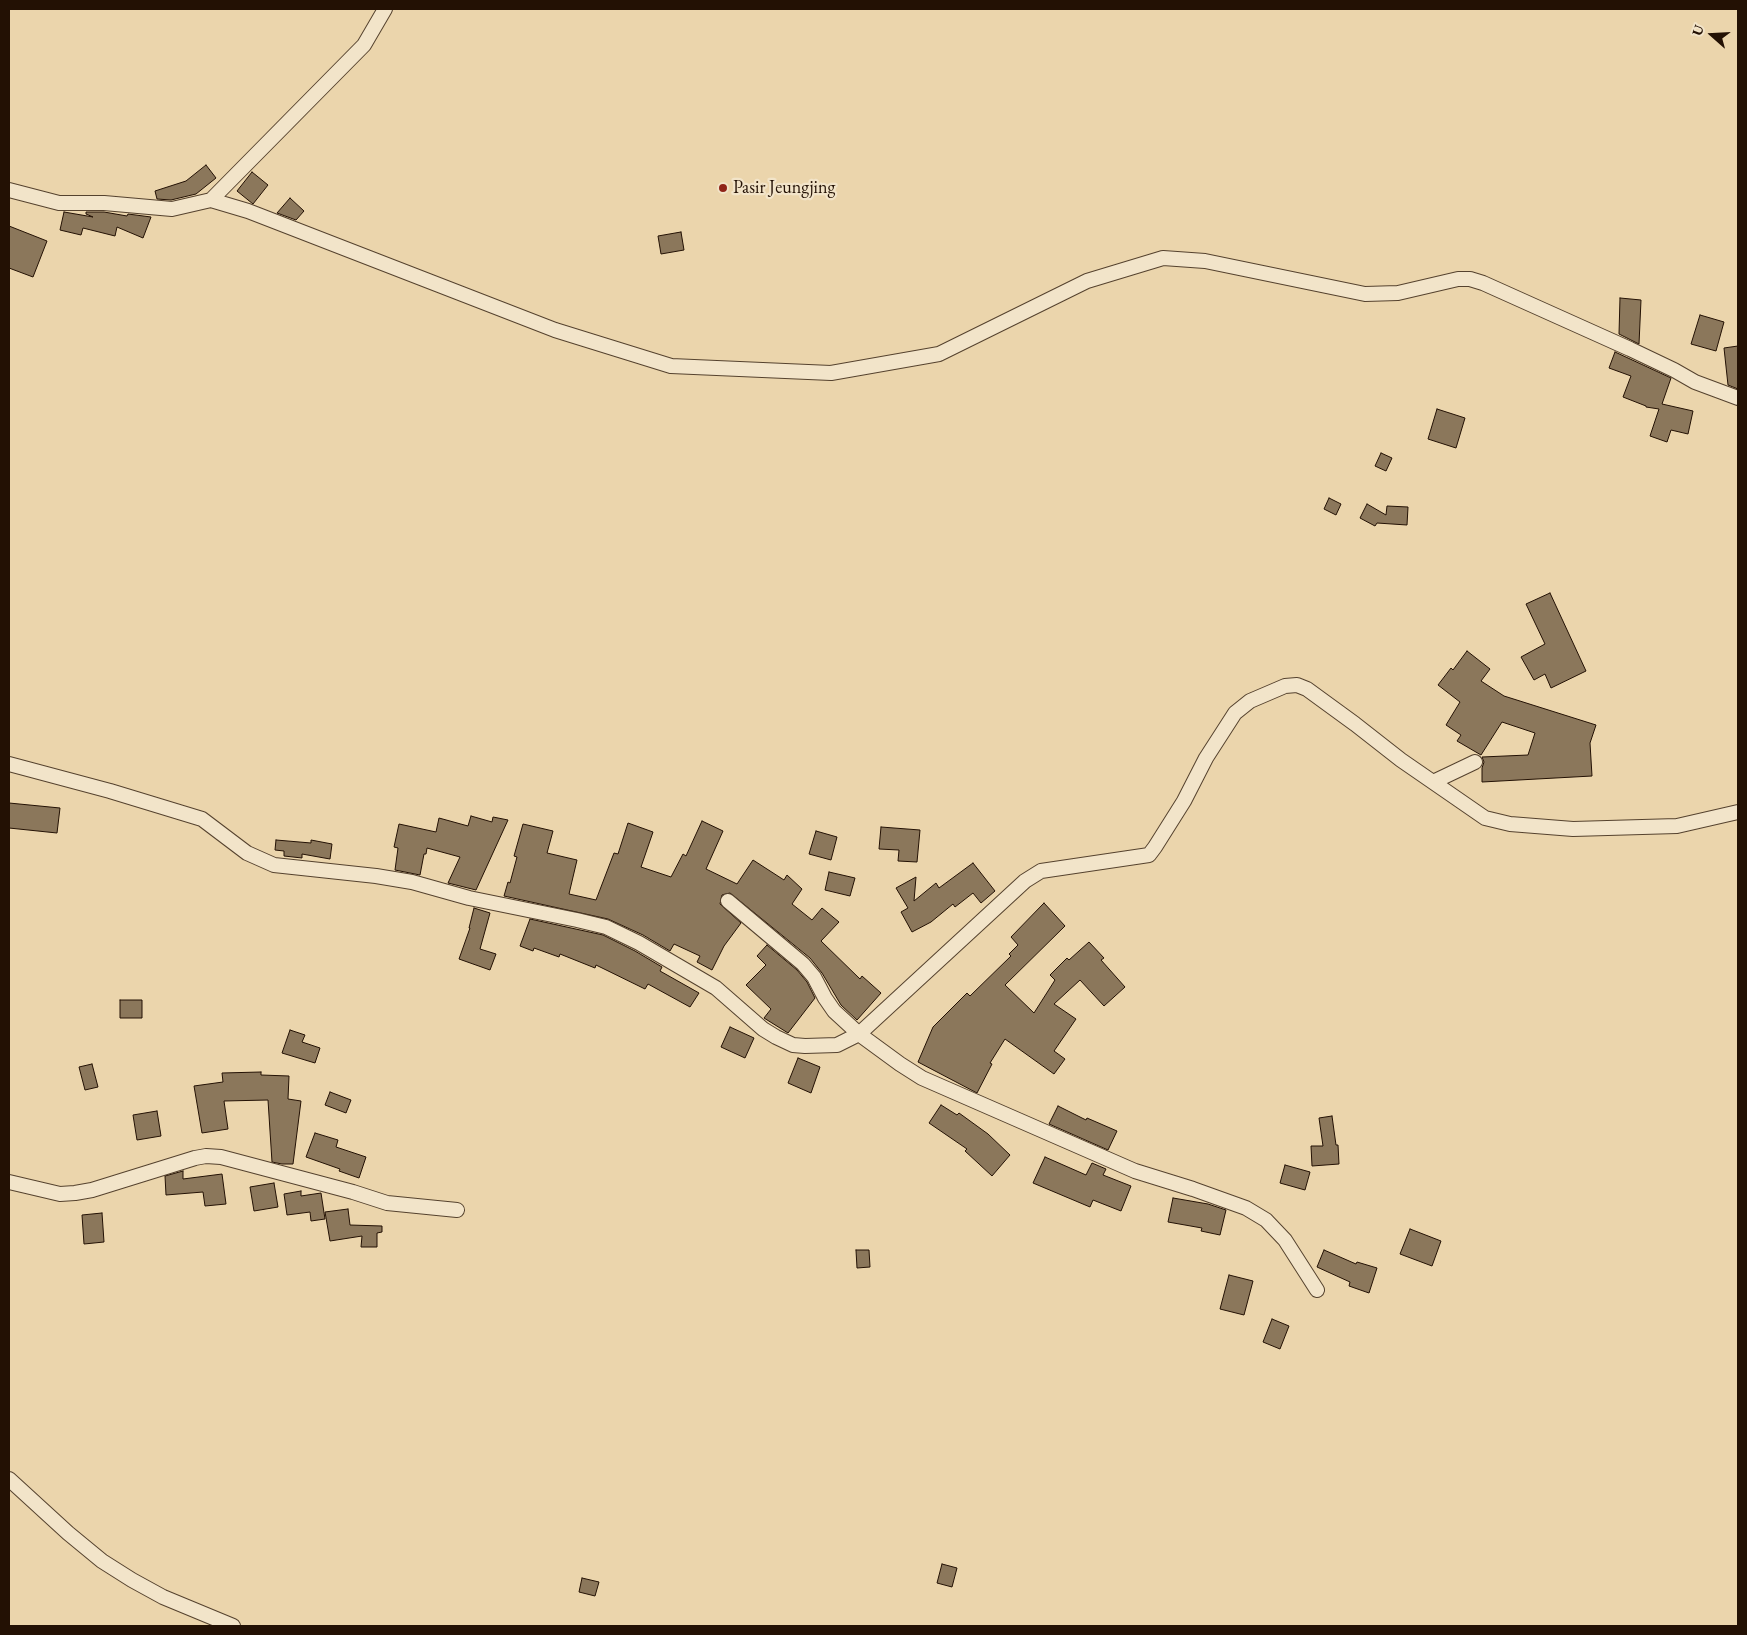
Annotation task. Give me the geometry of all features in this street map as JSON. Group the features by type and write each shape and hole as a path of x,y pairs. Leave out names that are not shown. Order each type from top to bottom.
{"street":[{"path":"211,200 364,45 385,9"},
{"path":"9,190 59,203 104,203 172,209 211,200 248,211 555,330 672,366 831,373 939,354 1088,281 1163,258 1204,261 1365,294 1398,293 1458,279 1470,279 1483,283 1630,349 1695,382 1738,398"},
{"path":"9,764 110,791 202,820 247,853 274,865 376,876 412,882 469,898 606,927 639,943 716,988 763,1029 793,1045 825,1046 837,1045 859,1034 1025,882 1042,871 1149,854 1179,809 1206,758 1235,713 1250,700 1286,686 1297,685 1307,689 1432,782 1485,818 1510,824 1573,829 1677,826 1738,812"},
{"path":"1432,782 1475,762"},
{"path":"728,901 803,964 814,977 834,1011 859,1034 922,1078 1135,1171 1246,1208 1266,1220 1285,1240 1317,1290"},
{"path":"9,1182 60,1194 76,1193 92,1190 195,1158 221,1156 387,1203 457,1210"},
{"path":"9,1479 102,1561 163,1597 234,1626"}],"building":[{"path":"206,165 216,178 196,194 171,200 157,199 155,191 186,181"},
{"path":"252,172 268,185 253,204 237,191"},
{"path":"290,198 304,211 296,220 277,213"},
{"path":"64,212 93,217 86,214 86,212 151,217 143,238 117,227 115,236 83,228 81,235 60,230"},
{"path":"9,226 47,241 33,277 9,268"},
{"path":"681,232 684,250 661,254 658,236"},
{"path":"1620,298 1641,300 1639,344 1619,334"},
{"path":"1700,315 1724,322 1716,351 1691,344"},
{"path":"1738,346 1738,389 1728,385 1724,348"},
{"path":"1615,352 1671,378 1662,404 1693,411 1688,434 1671,430 1667,442 1650,436 1659,409 1646,407 1623,397 1631,376 1609,368"},
{"path":"1437,409 1465,418 1456,448 1428,439"},
{"path":"1381,453 1392,458 1386,471 1375,466"},
{"path":"1329,498 1341,504 1336,515 1324,509"},
{"path":"1367,504 1386,515 1387,506 1408,507 1407,525 1377,523 1375,526 1360,518"},
{"path":"1550,593 1586,671 1551,688 1545,674 1534,680 1521,657 1545,644 1526,604"},
{"path":"1467,651 1490,669 1481,681 1504,696 1596,725 1590,743 1592,776 1482,782 1484,762 1482,757 1528,755 1535,733 1502,722 1481,755 1457,741 1461,735 1446,725 1460,702 1438,685 1451,668 1453,670"},
{"path":"9,803 60,808 57,833 9,828"},
{"path":"471,816 492,822 493,817 508,820 476,890 448,883 460,857 427,848 420,875 395,870 398,848 394,847 399,824 436,832 439,818 468,826"},
{"path":"702,821 723,831 706,869 737,884 753,860 784,880 787,875 802,889 792,904 812,920 822,908 839,922 821,941 860,979 862,976 881,993 857,1020 841,1005 822,973 810,958 730,893 722,895 720,904 741,923 724,946 712,970 697,962 700,956 674,944 670,951 643,935 608,919 504,896 508,882 510,883 517,857 514,856 523,824 553,831 547,853 577,860 569,894 596,900 614,853 618,854 628,823 653,832 641,867 671,877 683,854 686,856"},
{"path":"881,827 920,830 917,862 898,861 899,850 879,849"},
{"path":"816,831 837,837 831,860 809,854"},
{"path":"276,840 311,843 311,840 332,844 330,859 302,854 302,858 284,856 284,851 275,850"},
{"path":"973,863 995,891 981,903 973,893 955,907 953,904 931,922 912,932 901,912 908,908 896,888 916,877 914,901 936,883 939,888"},
{"path":"829,872 855,878 850,896 825,890"},
{"path":"1044,903 1065,926 1005,985 1034,1013 1055,980 1050,975 1067,958 1069,960 1089,942 1104,958 1101,960 1125,987 1104,1006 1080,980 1054,1004 1076,1019 1054,1051 1065,1059 1054,1074 1005,1039 990,1063 992,1064 977,1093 918,1062 933,1027 967,993 970,996 1011,956 1009,954 1018,945 1011,937"},
{"path":"474,908 490,913 480,949 496,954 490,970 459,959 470,928"},
{"path":"530,919 603,935 662,967 660,971 699,993 690,1007 648,984 645,989 596,965 595,968 560,954 559,957 534,948 533,951 520,946"},
{"path":"767,945 797,970 807,982 815,998 788,1033 764,1018 771,1009 746,985 766,965 757,956"},
{"path":"120,1000 142,1000 142,1018 120,1018"},
{"path":"730,1027 754,1038 745,1058 721,1047"},
{"path":"290,1030 305,1035 302,1042 320,1048 315,1063 282,1053"},
{"path":"798,1058 820,1067 811,1093 788,1083"},
{"path":"92,1064 98,1087 85,1090 79,1067"},
{"path":"261,1072 261,1075 289,1076 288,1099 301,1101 293,1164 272,1162 268,1100 224,1101 228,1129 202,1133 194,1086 223,1082 222,1073"},
{"path":"330,1092 351,1100 346,1113 325,1105"},
{"path":"941,1105 957,1115 959,1113 988,1134 1010,1155 992,1176 965,1151 967,1149 929,1123"},
{"path":"1058,1106 1086,1120 1087,1118 1117,1131 1108,1150 1049,1124"},
{"path":"157,1111 161,1136 137,1140 133,1115"},
{"path":"1332,1116 1336,1145 1338,1145 1339,1164 1312,1166 1311,1146 1323,1146 1319,1118"},
{"path":"315,1133 338,1140 336,1147 366,1157 359,1178 306,1157"},
{"path":"1045,1157 1086,1175 1092,1163 1106,1169 1103,1175 1131,1186 1121,1211 1093,1200 1090,1207 1033,1183"},
{"path":"1285,1165 1310,1172 1305,1190 1280,1183"},
{"path":"183,1171 183,1179 222,1174 226,1204 205,1206 203,1192 166,1195 165,1176"},
{"path":"274,1183 278,1207 254,1211 250,1187"},
{"path":"301,1191 301,1196 321,1193 325,1219 311,1221 310,1212 287,1215 284,1194"},
{"path":"1173,1198 1208,1204 1226,1210 1220,1235 1201,1231 1202,1228 1168,1222"},
{"path":"348,1209 350,1225 382,1226 382,1232 377,1233 377,1247 361,1247 362,1236 330,1241 325,1212"},
{"path":"102,1213 104,1242 84,1244 82,1215"},
{"path":"1410,1229 1441,1241 1432,1266 1400,1254"},
{"path":"856,1250 869,1250 870,1267 857,1268"},
{"path":"1324,1250 1356,1264 1357,1262 1377,1268 1369,1293 1349,1286 1350,1282 1317,1267"},
{"path":"1229,1275 1253,1281 1244,1315 1220,1309"},
{"path":"1272,1319 1289,1326 1280,1349 1263,1342"},
{"path":"942,1564 957,1568 952,1587 937,1583"},
{"path":"582,1578 599,1582 595,1596 579,1592"}],"place":[{"name":"Pasir Jeungjing","path":"723,188"}]}
